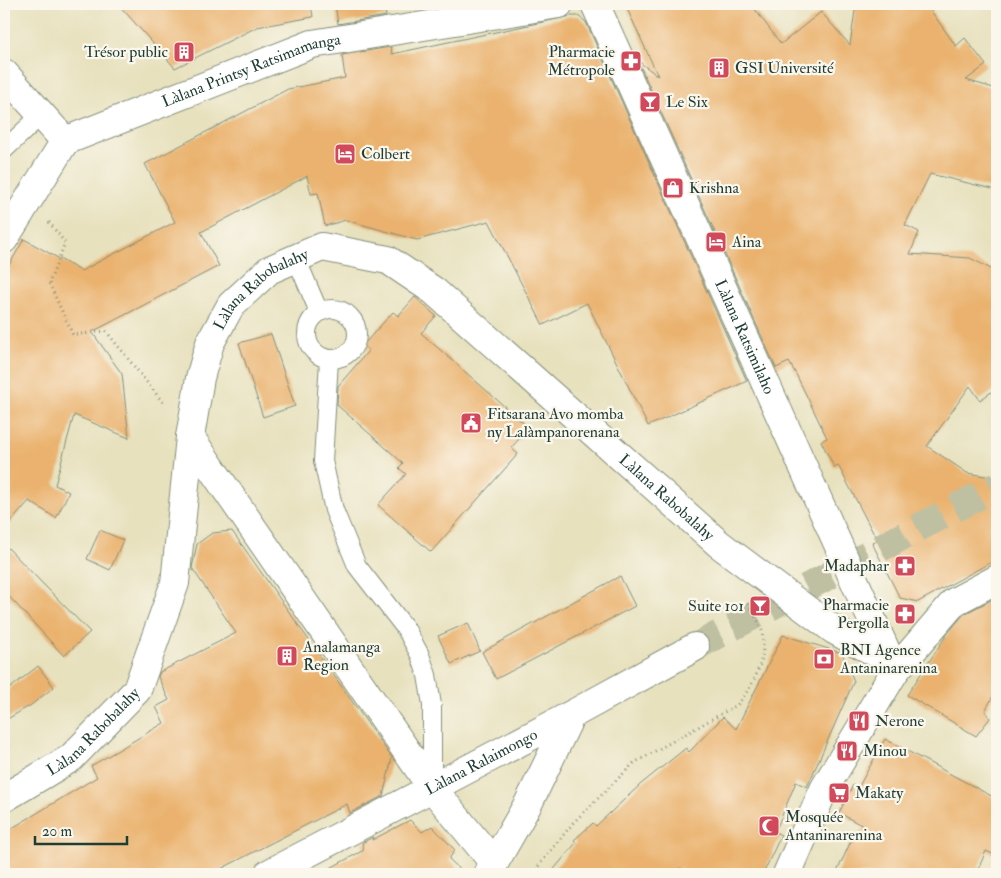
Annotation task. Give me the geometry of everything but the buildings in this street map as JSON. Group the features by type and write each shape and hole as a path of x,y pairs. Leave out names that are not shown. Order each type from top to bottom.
{"street":[{"name":"Làlana Printsy Ratsimamanga","path":"65,141 312,44 559,4"},
{"name":"Làlana Ratsimilaho","path":"595,4 893,666"},
{"path":"4,73 65,141 4,239"},
{"name":"Làlana Rabobalahy","path":"4,798 71,758 137,690 175,584 190,436 200,378 210,343 231,304 269,270 322,247 388,260 434,290 719,544 834,630 893,666"},
{"path":"190,436 432,788 491,868 528,804 571,715"},
{"path":"787,874 824,789 893,666 954,602 997,579"},
{"name":"Làlana Ralaimongo","path":"268,874 571,715 695,647"}],"lane":[{"path":"4,150 42,115"},
{"path":"296,258 319,312"},
{"path":"334,309 349,315 357,329 355,344 345,356 329,360 315,354 306,339 308,324 319,312 334,309"},
{"path":"329,360 323,460 334,510 357,566 406,630 420,655 427,675 432,705 432,788"}],"path":[{"path":"30,196 65,243 49,283 72,334 106,331 190,436"},
{"path":"532,874 573,823 634,763 737,705 748,691 762,661 762,630 744,598"}],"tunnel":[{"path":"695,647 997,486"}],"place":[{"name":"Trésor public","path":"184,52"},
{"name":"Pharmacie Métropole","path":"631,61"},
{"name":"GSI Université","path":"719,68"},
{"name":"Le Six","path":"650,102"},
{"name":"Colbert","path":"345,154"},
{"name":"Krishna","path":"673,188"},
{"name":"Aina","path":"716,242"},
{"name":"Fitsarana Avo momba ny Lalàmpanorenana","path":"471,423"},
{"name":"Madaphar","path":"905,566"},
{"name":"Suite 101","path":"760,606"},
{"name":"Pharmacie Pergolla","path":"905,614"},
{"name":"Analamanga Region","path":"287,656"},
{"name":"BNI Agence Antaninarenina","path":"824,659"},
{"name":"Nerone","path":"859,721"},
{"name":"Minou","path":"847,751"},
{"name":"Makaty","path":"839,793"},
{"name":"Mosquée Antaninarenina","path":"769,826"}]}
